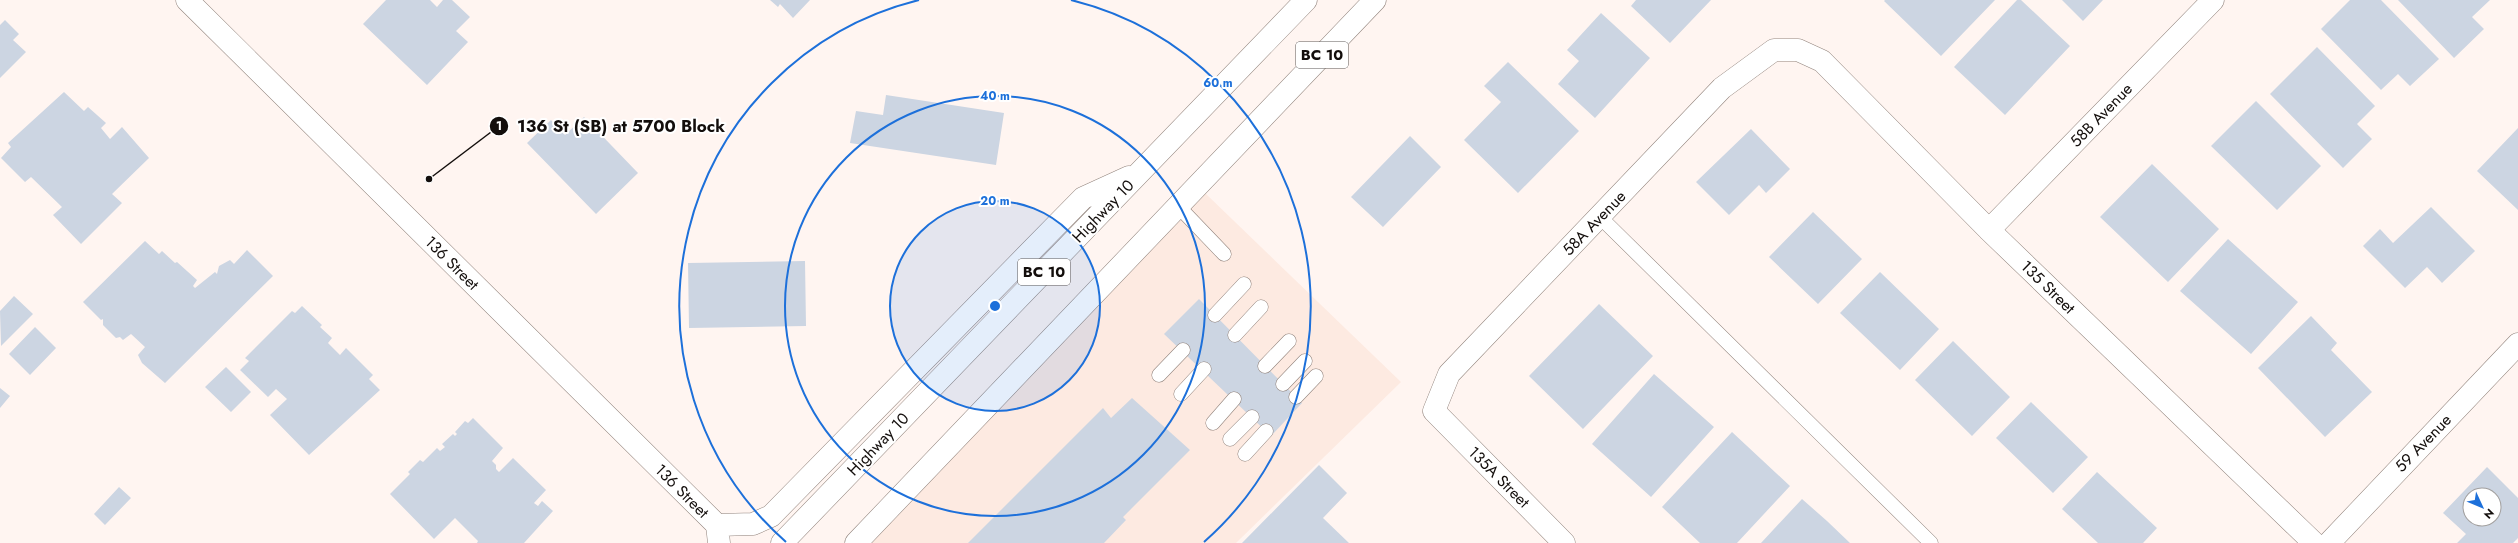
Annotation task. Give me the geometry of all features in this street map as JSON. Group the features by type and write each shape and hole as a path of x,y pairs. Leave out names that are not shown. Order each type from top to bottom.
{"main road":[{"name":"136 Street","path":"187,0 718,534"},
{"name":"Highway 10","path":"782,543 1306,0"},
{"name":"BC 10","path":"856,543 1375,0"},
{"name":"58B Avenue","path":"1989,230 2213,0"},
{"name":"135 Street","path":"1774,50 1798,50 1822,61 1989,230 2314,543"},
{"name":"58A Avenue","path":"1434,411 1449,374 1722,88 1774,50"},
{"path":"718,534 753,524 771,516 1083,198 1140,173"},
{"name":"59 Avenue","path":"2328,543 2518,344"},
{"name":"135A Street","path":"1434,411 1564,543"}],"lane":[{"path":"1178,206 1224,254"},
{"path":"1600,217 1931,543"},
{"path":"1215,315 1244,284"},
{"path":"1235,335 1261,307"},
{"path":"1265,366 1289,341"},
{"path":"1159,375 1182,350"},
{"path":"1283,384 1304,361"},
{"path":"1181,394 1204,369"},
{"path":"1296,397 1316,376"},
{"path":"1212,423 1234,399"},
{"path":"1230,439 1252,417"},
{"path":"1246,454 1266,431"}],"shaded area":[{"path":"1205,193 1401,382 1236,543 866,543"}],"building":[{"path":"386,0 430,0 437,7 443,0 452,0 470,17 456,31 468,42 427,85 363,24"},
{"path":"770,0 810,0 793,18 780,4 778,7"},
{"path":"1636,0 1711,0 1670,43 1631,6"},
{"path":"1995,0 1941,56 1884,1"},
{"path":"2017,0 2021,0 2070,46 2005,115 1954,67"},
{"path":"2062,0 2103,0 2083,21"},
{"path":"2350,0 2381,0 2439,59 2410,86 2398,74 2381,90 2321,29"},
{"path":"2398,0 2490,0 2472,17 2484,29 2454,58"},
{"path":"1601,13 1650,58 1595,118 1558,84 1579,61 1567,50"},
{"path":"5,20 19,34 13,40 26,52 0,78 0,25"},
{"path":"2317,47 2375,106 2357,124 2372,139 2343,168 2270,94"},
{"path":"1508,62 1579,131 1518,193 1464,140 1501,102 1484,86"},
{"path":"64,92 84,111 88,107 106,123 101,128 110,139 122,127 149,158 112,194 122,203 81,244 53,215 62,207 31,177 25,182 1,158 11,147 8,143"},
{"path":"886,95 1004,113 996,165 850,143 856,111 883,115"},
{"path":"2256,101 2321,166 2277,210 2211,146"},
{"path":"584,117 638,173 596,214 527,143 551,120 565,135"},
{"path":"2518,128 2518,210 2477,171"},
{"path":"1751,129 1790,169 1766,193 1759,185 1729,215 1696,182"},
{"path":"1410,136 1441,167 1383,227 1351,197"},
{"path":"2152,164 2219,229 2168,282 2100,217"},
{"path":"2431,207 2475,251 2442,283 2427,267 2405,288 2363,246 2380,229 2393,243"},
{"path":"1813,212 1862,259 1818,304 1769,257"},
{"path":"2228,239 2298,302 2251,354 2180,291"},
{"path":"145,241 159,254 162,251 175,263 177,262 197,280 193,286 195,288 215,272 217,274 219,266 230,260 234,264 247,250 273,276 165,383 142,363 138,355 145,347 131,334 123,340 120,337 116,338 103,325 103,319 101,320 83,302"},
{"path":"805,261 806,326 689,328 688,263"},
{"path":"1880,272 1939,329 1900,370 1840,313"},
{"path":"14,296 33,314 1,346 0,311"},
{"path":"1199,299 1302,403 1271,436 1164,334"},
{"path":"1599,304 1653,356 1583,429 1529,376"},
{"path":"302,306 322,325 320,327 332,338 328,343 340,355 346,348 373,375 369,379 380,390 309,455 270,415 287,399 276,389 268,397 240,370 249,361 245,358 292,311 295,313"},
{"path":"2311,316 2337,343 2331,350 2372,392 2325,437 2258,368"},
{"path":"35,327 56,348 30,375 9,354"},
{"path":"1953,341 2010,397 1972,436 1915,380"},
{"path":"226,367 251,392 231,412 205,387"},
{"path":"1654,374 1714,427 1651,497 1592,444"},
{"path":"0,388 10,396 0,408"},
{"path":"1132,398 1190,450 1123,517 1126,520 1104,543 968,543 1103,408 1111,418"},
{"path":"2031,402 2088,457 2053,493 1996,438"},
{"path":"473,418 503,448 492,461 496,465 496,469 499,472 513,458 546,490 534,503 538,506 542,501 553,511 524,543 477,543 478,541 455,518 434,539 390,494 410,474 408,472 420,460 423,462 437,448 440,451 445,447 442,444 453,434 455,436 457,434 455,432 465,421 468,423"},
{"path":"1732,432 1790,486 1737,543 1700,543 1662,507"},
{"path":"1319,465 1347,493 1323,518 1349,543 1242,543"},
{"path":"2487,467 2518,498 2518,538 2513,543 2457,543 2466,534 2443,513 2462,493 2462,527 2502,527 2502,487 2468,487"},
{"path":"2097,472 2157,528 2143,543 2098,543 2062,509"},
{"path":"119,487 131,498 105,525 94,514"},
{"path":"1802,499 1827,521 1850,543 1761,543"}],"place":[{"name":"136 St (SB) at 5700 Block","path":"429,179"}]}
